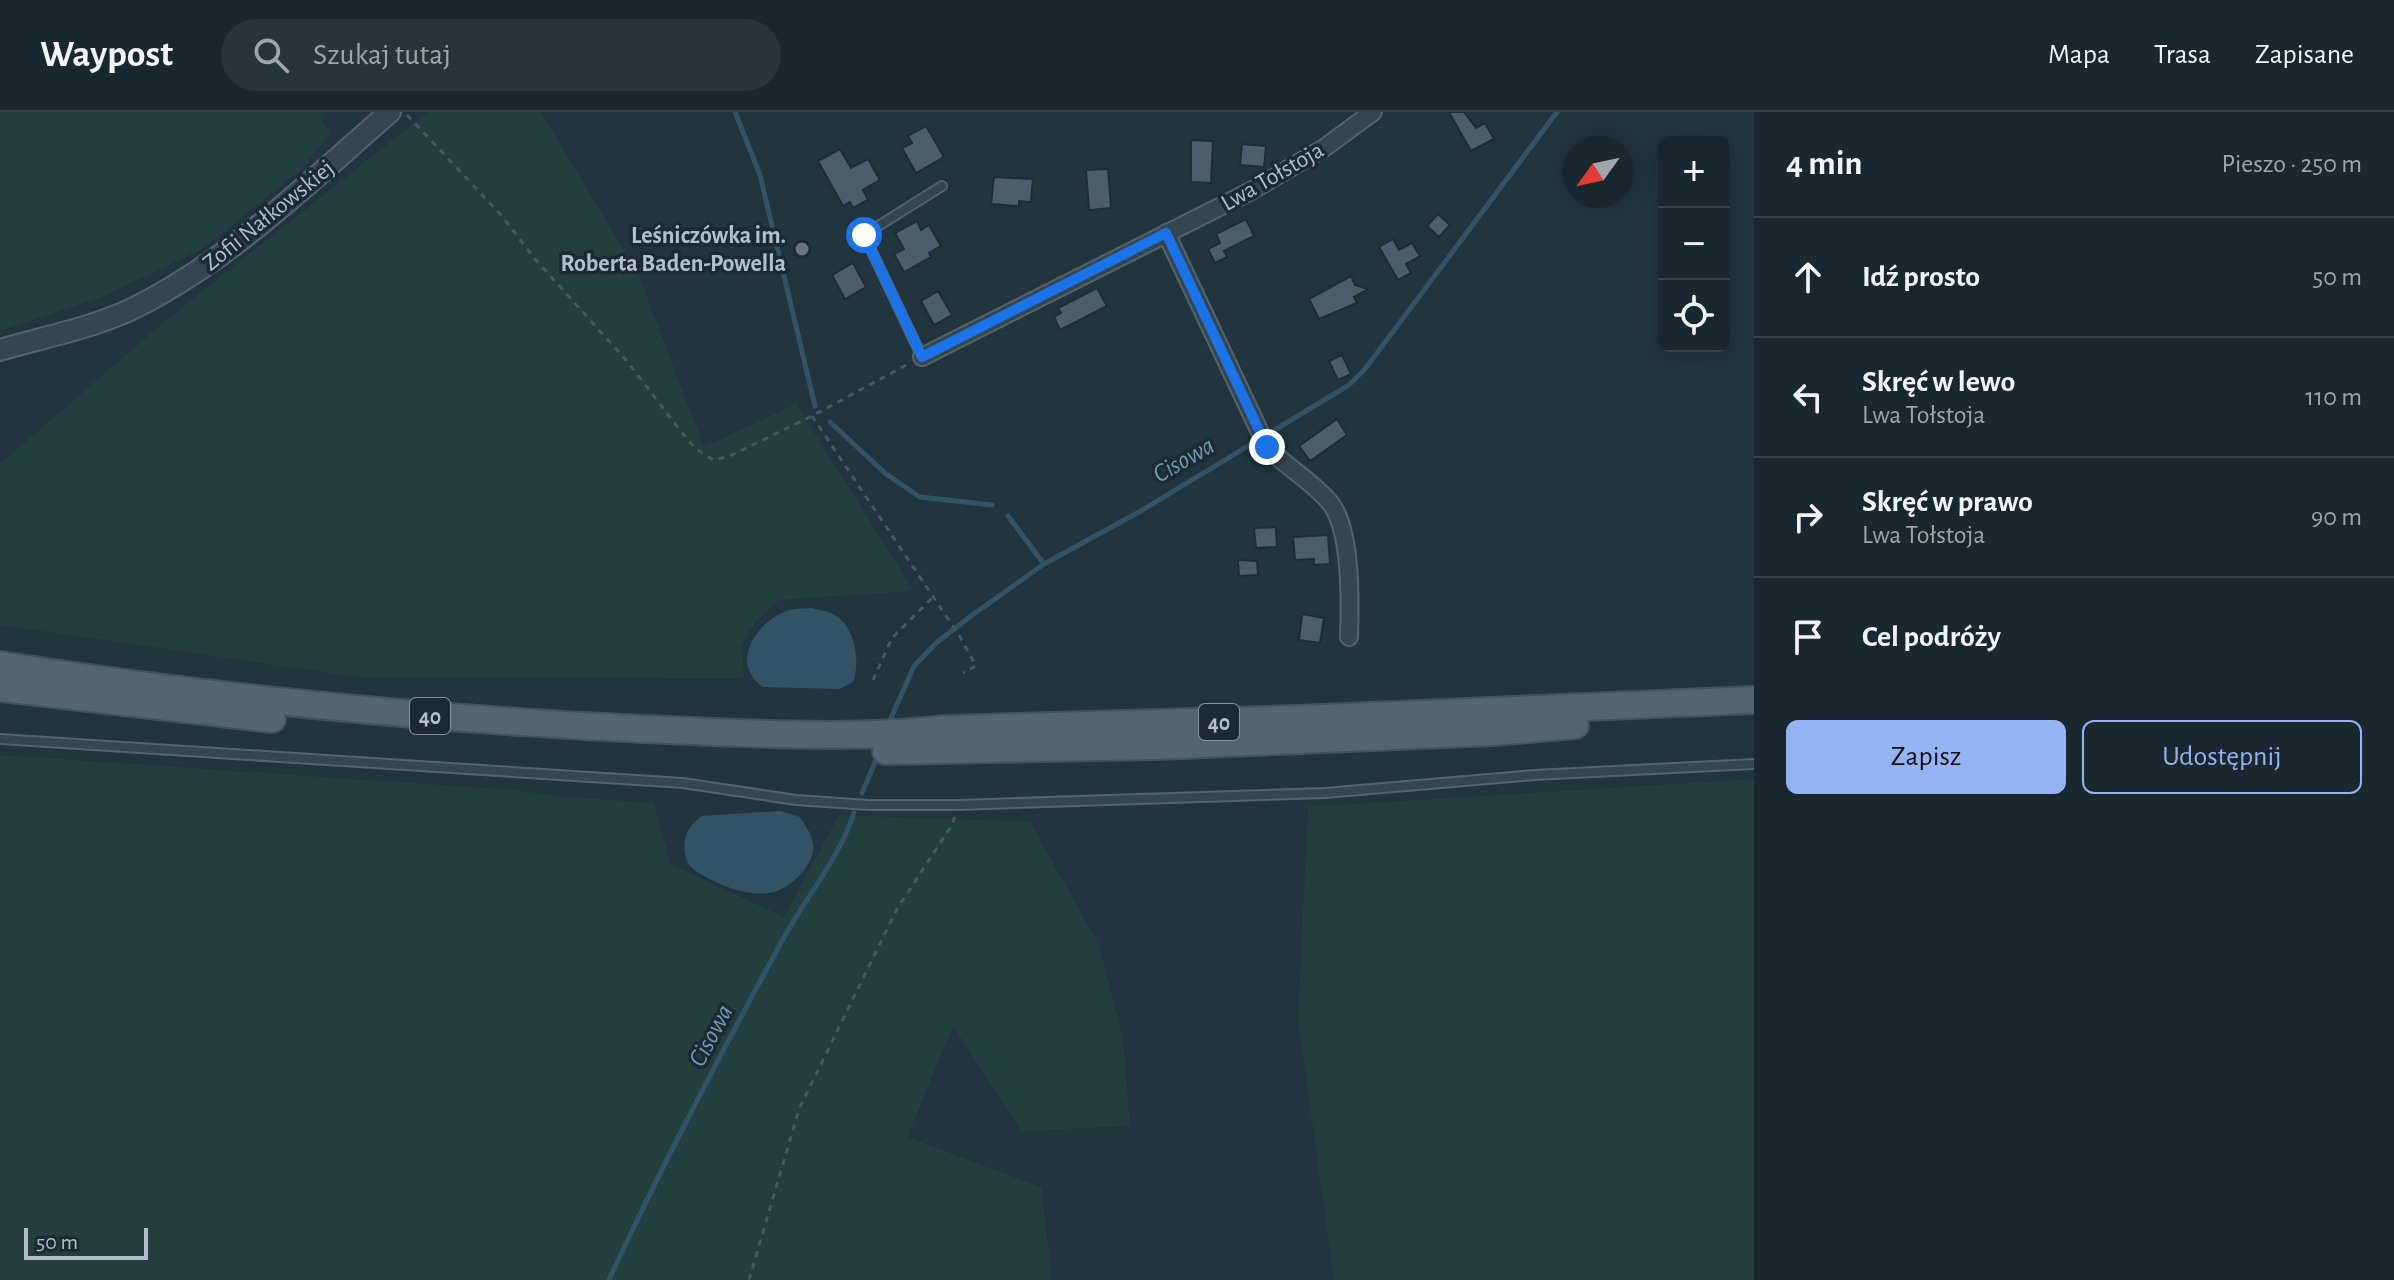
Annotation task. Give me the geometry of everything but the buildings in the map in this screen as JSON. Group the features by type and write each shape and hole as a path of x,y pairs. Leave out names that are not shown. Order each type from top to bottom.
{"main road":[{"name":"40","path":"0,665 135,685 367,711 860,743"},
{"name":"40","path":"0,688 178,710 368,728 622,744 1156,746 1754,717"},
{"name":"40","path":"900,743 947,729 1102,726 1754,700"}],"street":[{"name":"Zofii Nałkowskiej","path":"0,350 132,309 196,273 243,240 390,112"},
{"name":"Lwa Tołstoja","path":"922,357 1253,190 1324,148 1373,112"},
{"path":"1166,233 1267,447 1330,502 1337,514 1349,567 1349,637"}],"lane":[{"path":"922,357 864,235 942,186"},
{"path":"0,739 683,783 796,800 869,805 1325,793 1534,775 1754,764"}],"path":[{"path":"404,112 502,216 535,259 626,360 696,449 713,460 730,456 812,416 922,357"},
{"path":"812,416 960,637 976,666 963,673"},
{"path":"873,680 892,638 934,596"},
{"path":"749,1280 799,1109 897,909 952,825 958,805"}],"green space":[{"path":"0,112 318,112 330,134 303,168 202,249 104,296 0,331"},
{"path":"428,112 541,112 638,274 704,447 796,404 914,591 779,600 756,621 742,645 744,678 359,677 0,625 0,464 170,317"},
{"path":"0,755 513,790 654,803 670,864 784,917 839,815 1030,822 1099,945 1123,1038 1130,1126 1022,1131 953,1026 907,1137 1041,1187 1052,1280 0,1280"},
{"path":"1754,779 1754,1280 1334,1280 1298,1019 1308,807"}],"water":[{"path":"812,608 839,618 851,634 856,653 853,682 840,689 763,687 748,667 750,644 775,617 786,611"},
{"path":"780,811 800,817 813,842 808,865 784,888 770,893 749,893 704,876 688,864 684,843 692,825 702,816"}],"waterway":[{"path":"735,112 760,175 815,406"},
{"name":"Cisowa","path":"888,725 914,666 936,643 971,616 1044,564 1139,512 1349,385 1365,369 1557,112"},
{"path":"830,422 886,474 920,497 992,505"},
{"path":"1008,516 1044,564"},
{"name":"Cisowa","path":"862,793 879,753"},
{"name":"Cisowa","path":"609,1280 715,1066 783,939 840,846 854,813"}],"place":[{"name":"Leśniczówka im. Roberta Baden-Powella","path":"802,249"}],"route":[{"path":"864,235 922,357 1166,233 1267,447"}]}
